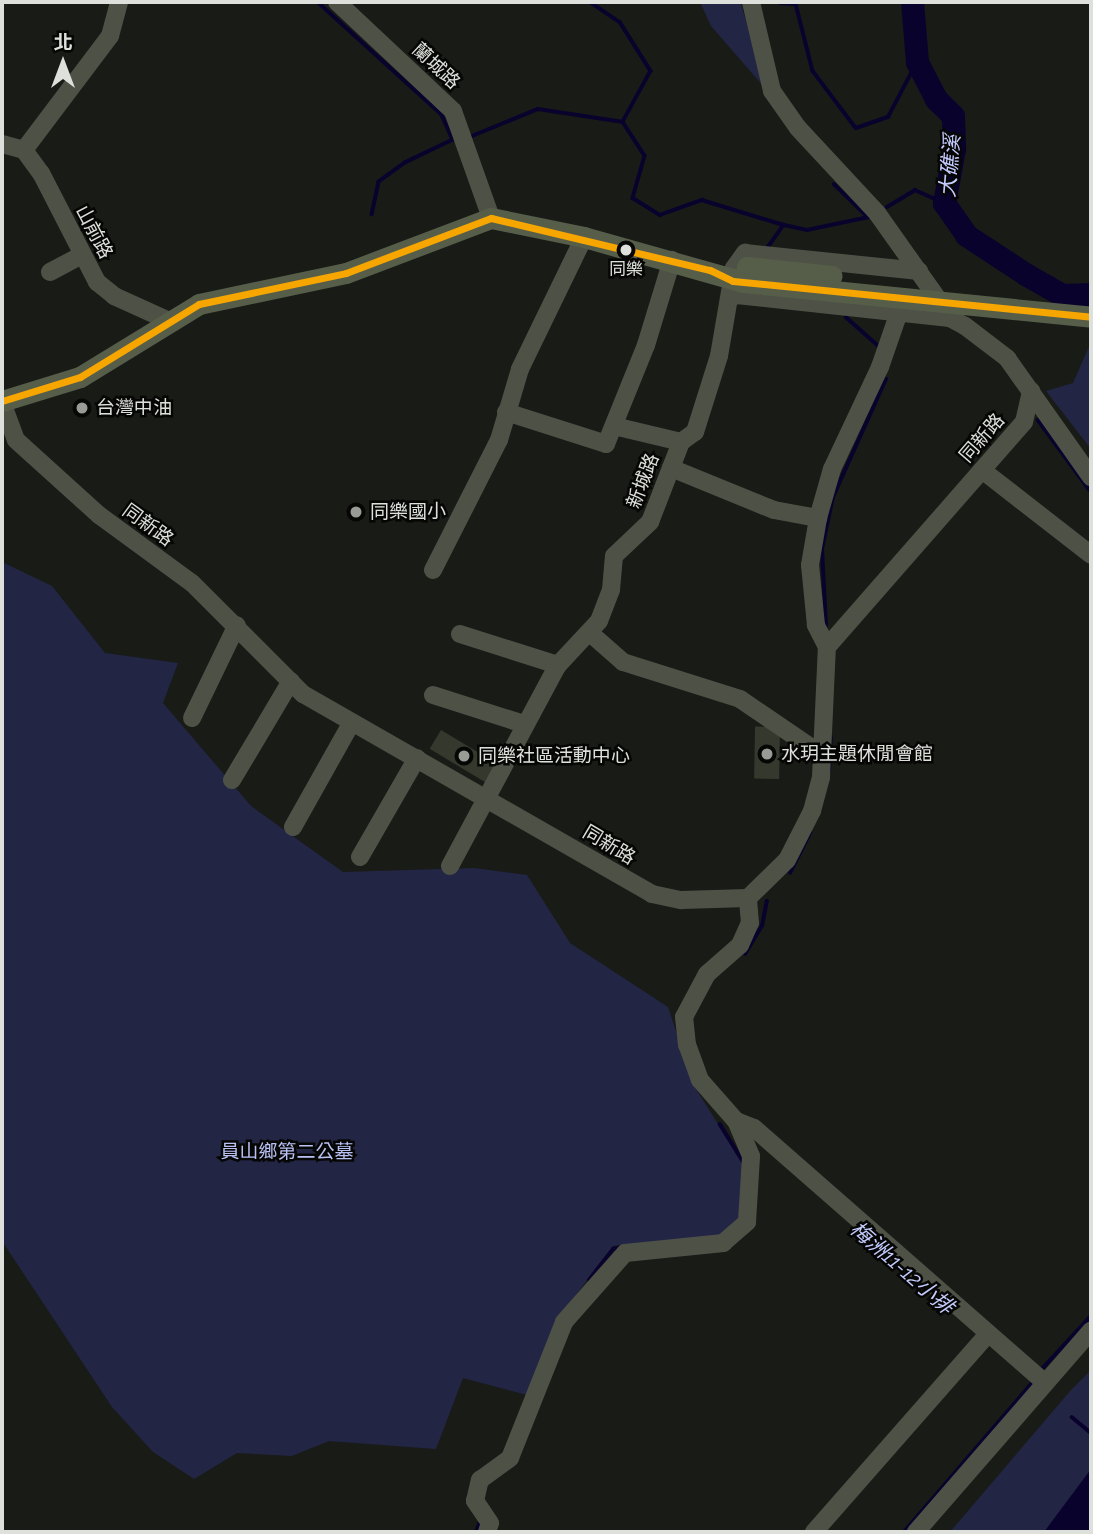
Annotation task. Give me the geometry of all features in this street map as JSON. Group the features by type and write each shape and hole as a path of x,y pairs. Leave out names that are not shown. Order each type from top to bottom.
{"main road":[{"path":"2,402 80,377 123,355 169,321 199,304 346,273 491,218 584,237 710,270 1091,317"},
{"path":"739,274 1091,303"}],"street":[{"path":"2,144 24,150 110,36 119,2"},
{"name":"蘭城路","path":"337,2 453,111 491,218"},
{"path":"751,2 772,91 798,128 877,213 950,318 1007,358 1091,477"},
{"name":"山前路","path":"24,150 97,282 114,296 169,321"},
{"path":"433,570 499,440 520,369 584,237"},
{"path":"919,271 745,253 737,295 950,318"},
{"path":"50,272 82,255"},
{"path":"506,412 606,444 672,260"},
{"name":"新城路","path":"450,866 558,665 590,633 611,590 614,556 650,522 681,442 695,432 719,356 739,274"},
{"path":"487,1532 490,1523 475,1501 476,1490 480,1480 510,1458 564,1322 625,1253 723,1243 747,1222 751,1156 736,1121 700,1080 687,1045 684,1017 707,974 740,945 750,923 748,898 787,860 812,811 822,755 827,647 816,625 810,565 818,518 831,469 880,367 899,312"},
{"name":"同新路","path":"827,647 1024,422 1031,391"},
{"name":"同新路","path":"2,402 16,440 99,515 192,583 237,625 303,694 487,797 652,894 681,900 748,898"},
{"path":"614,426 681,442"},
{"path":"671,468 774,510 818,518"},
{"path":"982,470 1091,555"},
{"path":"192,718 237,625"},
{"path":"590,633 623,662 740,699 822,755"},
{"path":"460,634 558,665"},
{"path":"232,780 291,681"},
{"path":"433,695 524,724"},
{"path":"293,827 352,722"},
{"path":"360,857 417,758"},
{"path":"736,1121 754,1128 987,1335 1044,1382"},
{"path":"916,1532 1091,1331"},
{"path":"814,1532 987,1335"}],"green space":[{"path":"700,2 740,2 770,94 711,26"},
{"path":"1091,342 1091,449 1046,391 1073,383"},
{"name":"員山鄉第二公墓","path":"2,562 52,586 105,653 178,663 163,703 251,806 343,872 474,868 527,875 570,943 668,1007 694,1086 742,1162 742,1213 734,1227 721,1235 613,1246 557,1320 527,1395 463,1378 436,1449 329,1441 292,1456 237,1453 194,1479 153,1452 112,1407 2,1241"},
{"path":"1091,1370 1091,1532 950,1532 1071,1390"}],"shaded area":[{"path":"1091,1469 1091,1532 1044,1532"}],"building":[{"name":"水玥主題休閒會館","path":"755,727 780,727 779,779 754,779"},
{"name":"同樂社區活動中心","path":"441,730 497,763 485,782 430,749"}],"waterway":[{"path":"318,2 442,115 453,140 405,163 379,182 372,214"},
{"path":"590,2 620,22 651,71 623,122 645,156 633,198 660,215 702,200 784,225 768,248"},
{"name":"大礁溪","path":"912,2 917,62 936,99 953,116 954,149 944,203 966,235 1027,275 1062,295 1091,294"},
{"path":"780,3 796,4 813,71 856,128 888,117 917,62"},
{"path":"472,136 538,109 623,122"},
{"path":"834,184 868,217"},
{"path":"887,207 915,190 944,203"},
{"path":"784,225 807,230 869,217"},
{"path":"846,317 881,348"},
{"path":"826,626 822,549 833,497 886,379"},
{"path":"1038,420 1091,492"},
{"path":"829,772 831,738"},
{"path":"790,873 810,833"},
{"path":"745,954 762,926 767,901"},
{"path":"720,1124 743,1161"},
{"path":"589,1280 613,1249 622,1247"},
{"path":"1043,1368 1091,1316"},
{"path":"904,1532 1033,1382"},
{"path":"1072,1417 1091,1433"},
{"path":"476,1532 480,1522"}],"transit line":[{"path":"2,401 80,377 199,304 346,273 491,218 710,270 733,281 1091,317"}],"place":[{"name":"同樂","path":"626,250"},
{"name":"台灣中油","path":"82,408"},
{"name":"同樂國小","path":"356,512"},
{"name":"水玥主題休閒會館","path":"767,754"},
{"name":"同樂社區活動中心","path":"464,756"}],"water label":[{"name":"梅洲11-12小排","path":"902,1268"}]}
